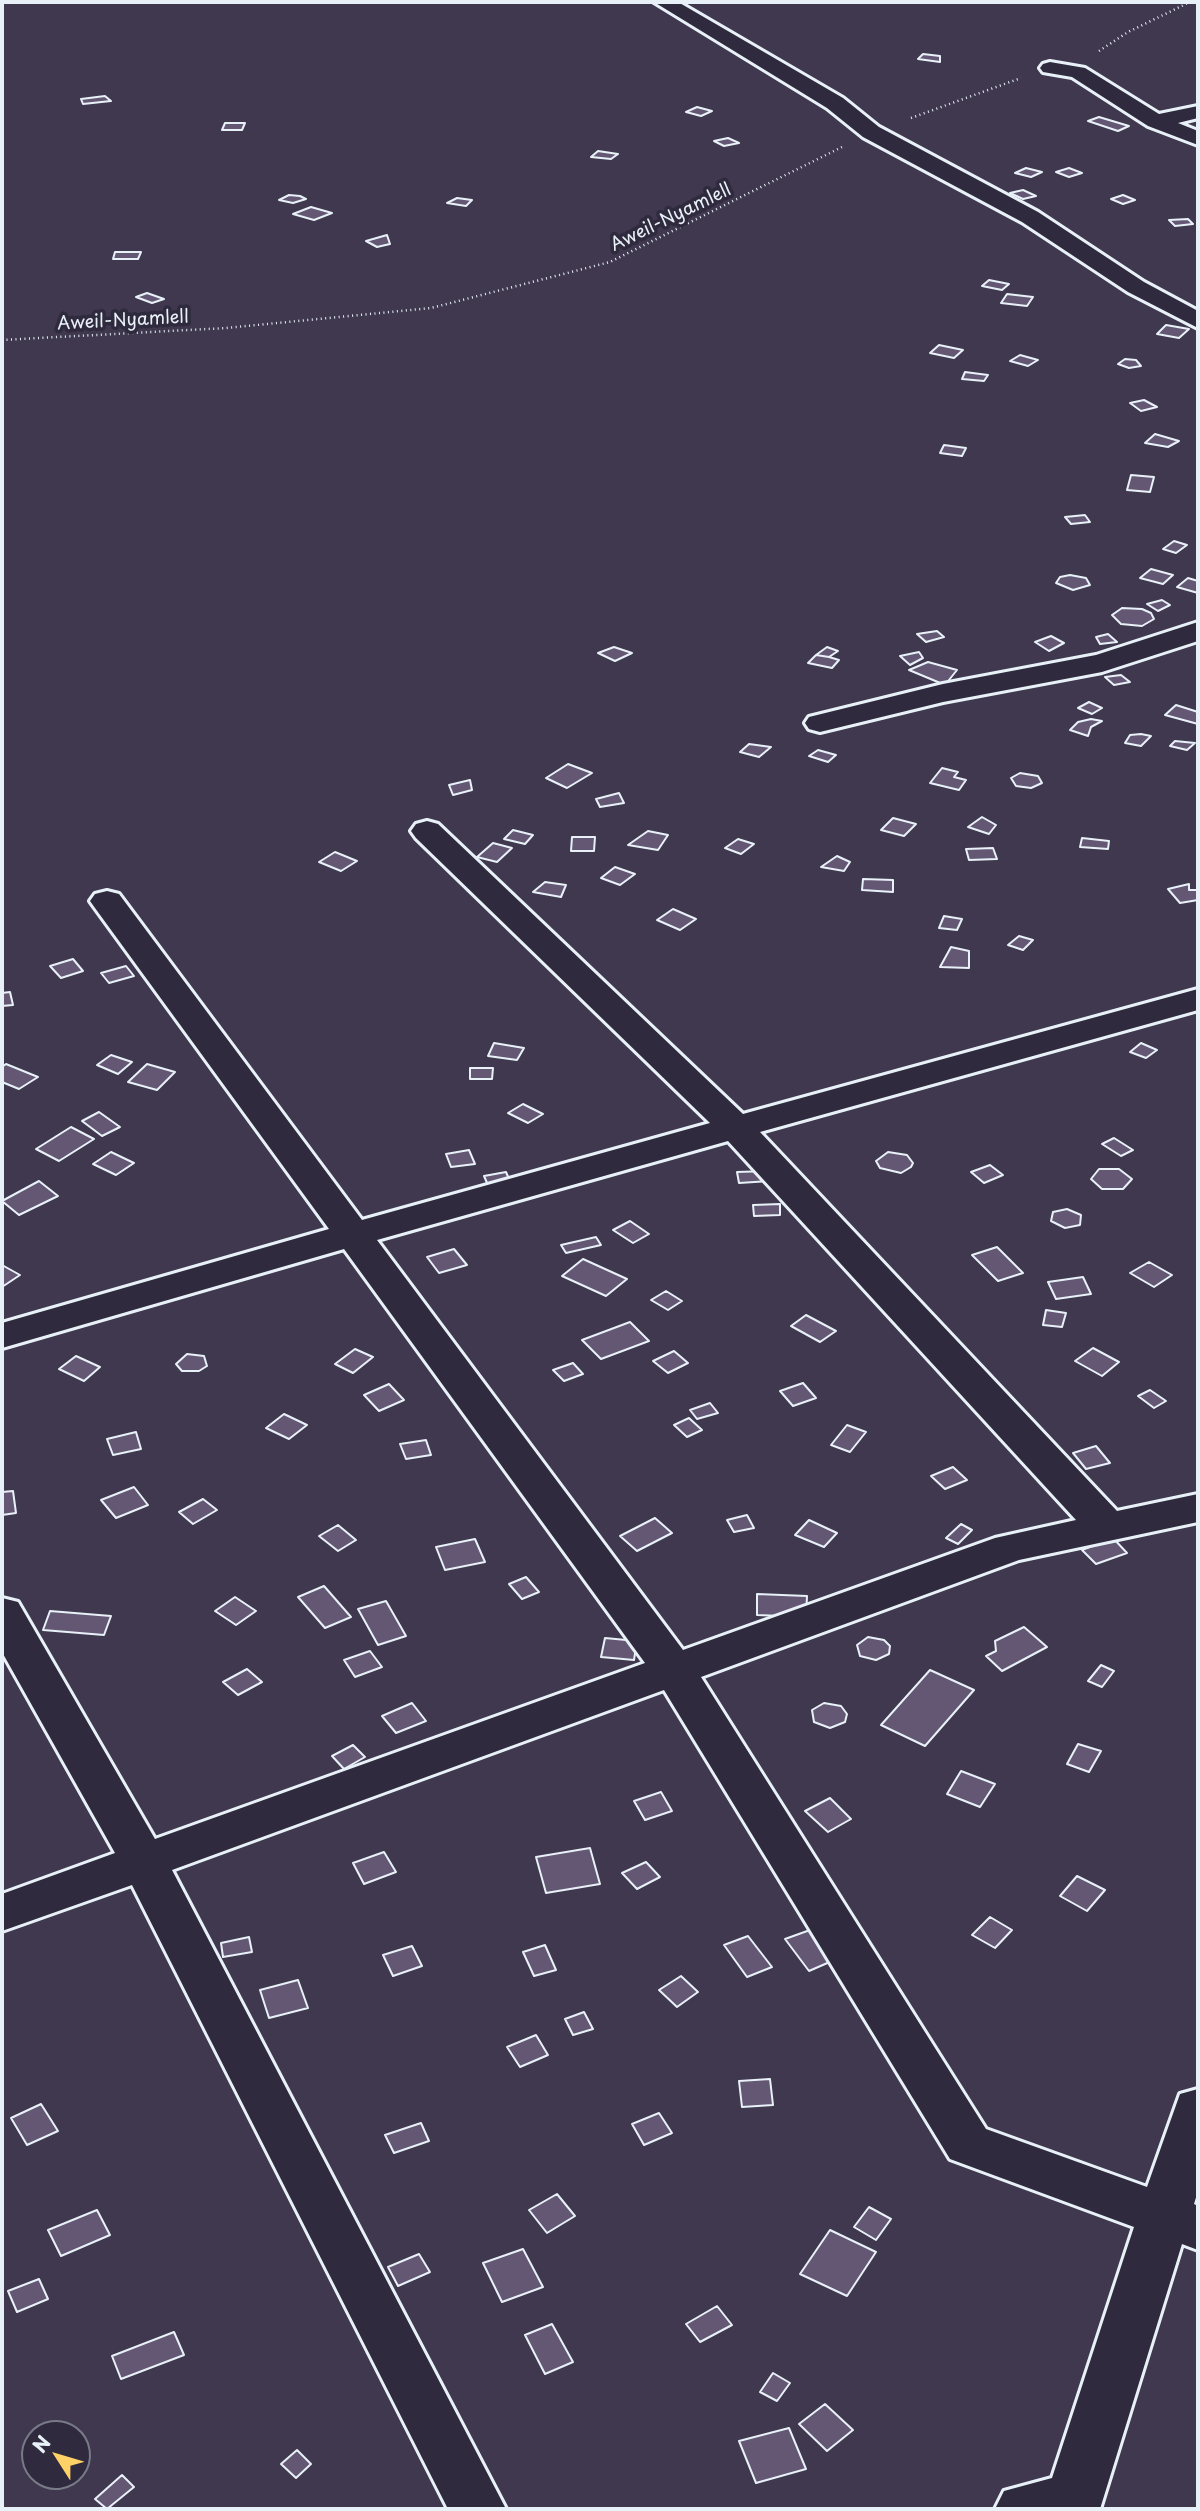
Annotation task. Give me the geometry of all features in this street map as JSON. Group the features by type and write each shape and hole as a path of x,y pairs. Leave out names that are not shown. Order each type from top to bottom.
{"street":[{"path":"664,2 835,103 871,132 1030,217 1136,287 1198,321"},
{"path":"1050,68 1078,72 1156,121 1198,139"},
{"path":"1156,121 1198,112"},
{"path":"820,723 943,693 1102,663 1198,631"},
{"path":"427,831 736,1128 1107,1527"},
{"path":"107,901 674,1670 968,2144 1181,2223"},
{"path":"2,1336 354,1234 1198,999"},
{"path":"2,1913 1010,1548 1198,1508"},
{"path":"2,1613 144,1862 477,2509"},
{"path":"1056,2506 1181,2223 1198,2109"}],"path":[{"name":"Aweil-Nyamlell","path":"2,340 226,328 431,308 610,262 871,132 1103,50 1128,32 1190,2"}],"building":[{"path":"923,54 940,56 940,62 918,59"},
{"path":"105,96 111,101 83,104 81,99"},
{"path":"697,107 712,111 701,116 686,112"},
{"path":"1099,117 1129,126 1118,131 1088,121"},
{"path":"225,123 245,123 242,130 222,130"},
{"path":"728,138 739,143 724,146 714,141"},
{"path":"598,151 618,154 611,159 591,157"},
{"path":"1026,168 1042,172 1031,177 1015,173"},
{"path":"1069,168 1082,173 1069,177 1056,172"},
{"path":"1023,190 1036,196 1023,199 1010,193"},
{"path":"289,195 306,199 293,203 279,200"},
{"path":"1123,195 1135,200 1123,204 1111,199"},
{"path":"457,198 472,200 466,206 447,203"},
{"path":"311,207 332,213 314,220 293,214"},
{"path":"1188,219 1193,224 1175,226 1169,220"},
{"path":"387,235 390,244 377,247 366,241"},
{"path":"115,252 141,252 138,259 113,259"},
{"path":"989,280 1009,284 1002,290 982,286"},
{"path":"147,293 164,299 152,303 136,297"},
{"path":"1007,294 1033,297 1027,306 1001,303"},
{"path":"1166,325 1189,329 1179,338 1157,334"},
{"path":"939,345 963,350 954,358 930,353"},
{"path":"1020,355 1038,360 1028,366 1010,361"},
{"path":"1125,359 1136,360 1141,366 1129,368 1118,364"},
{"path":"965,372 988,375 984,381 962,379"},
{"path":"1144,400 1157,407 1141,411 1130,403"},
{"path":"1155,434 1179,441 1168,447 1145,443"},
{"path":"944,445 966,448 962,456 940,453"},
{"path":"1131,475 1154,477 1150,492 1127,490"},
{"path":"1085,515 1090,522 1071,524 1065,517"},
{"path":"1174,541 1187,545 1176,553 1163,549"},
{"path":"1151,569 1173,575 1163,584 1140,578"},
{"path":"1070,575 1086,578 1090,585 1073,590 1056,583 1060,577"},
{"path":"1188,578 1198,581 1198,593 1177,587"},
{"path":"1162,600 1170,605 1158,611 1147,604"},
{"path":"1122,608 1142,609 1151,613 1154,619 1142,626 1121,624 1112,615"},
{"path":"937,631 944,637 926,642 917,634"},
{"path":"1108,634 1117,642 1100,644 1096,637"},
{"path":"1051,636 1064,643 1049,651 1035,642"},
{"path":"614,647 632,653 615,661 598,653"},
{"path":"827,647 838,651 829,657 816,655"},
{"path":"919,652 923,658 910,665 900,656"},
{"path":"816,655 839,660 832,668 808,663"},
{"path":"928,662 957,670 945,685 909,670"},
{"path":"1121,675 1130,682 1114,685 1105,677"},
{"path":"1089,702 1102,708 1092,714 1078,708"},
{"path":"1176,705 1198,712 1198,724 1165,715"},
{"path":"1091,719 1102,721 1091,727 1088,736 1070,730 1078,722"},
{"path":"1130,735 1151,736 1141,746 1125,743"},
{"path":"1175,741 1195,743 1187,750 1170,746"},
{"path":"749,744 771,747 759,757 740,752"},
{"path":"818,750 836,755 828,762 809,756"},
{"path":"568,764 592,773 567,788 546,778"},
{"path":"942,768 958,772 954,777 966,780 959,790 930,783"},
{"path":"1020,773 1038,776 1042,783 1031,788 1016,786 1011,778"},
{"path":"470,780 472,790 453,795 449,785"},
{"path":"619,793 624,803 600,807 596,799"},
{"path":"982,817 996,825 989,834 968,827"},
{"path":"893,818 916,824 904,836 881,830"},
{"path":"513,830 533,835 525,844 504,839"},
{"path":"648,831 668,835 658,850 628,845"},
{"path":"572,837 595,837 594,851 571,851"},
{"path":"1082,838 1109,841 1108,849 1080,847"},
{"path":"738,839 754,844 741,854 725,848"},
{"path":"493,843 512,848 497,862 477,857"},
{"path":"993,848 997,859 969,860 966,849"},
{"path":"335,852 357,861 341,871 319,862"},
{"path":"837,856 850,862 844,871 821,867"},
{"path":"615,867 635,874 620,885 601,878"},
{"path":"863,879 893,880 893,892 862,890"},
{"path":"545,882 566,885 561,897 533,892"},
{"path":"1189,884 1189,890 1198,890 1198,900 1180,903 1168,889"},
{"path":"673,909 696,919 680,930 657,920"},
{"path":"944,916 962,919 957,930 939,928"},
{"path":"1019,936 1033,940 1023,950 1008,945"},
{"path":"951,947 969,951 969,968 940,967"},
{"path":"73,959 83,971 61,978 50,966"},
{"path":"126,966 134,976 109,983 101,973"},
{"path":"10,992 13,1005 2,1006 2,993"},
{"path":"494,1043 524,1048 517,1060 488,1056"},
{"path":"1141,1043 1157,1050 1146,1058 1130,1052"},
{"path":"111,1055 132,1062 118,1074 97,1065"},
{"path":"6,1064 38,1077 19,1089 2,1082 2,1067"},
{"path":"147,1064 175,1072 157,1090 128,1082"},
{"path":"470,1068 493,1068 492,1079 470,1079"},
{"path":"523,1104 543,1114 528,1123 508,1113"},
{"path":"99,1112 120,1127 102,1136 82,1121"},
{"path":"71,1127 94,1139 59,1161 36,1149"},
{"path":"1114,1138 1133,1150 1121,1156 1102,1144"},
{"path":"469,1150 475,1164 451,1167 446,1154"},
{"path":"111,1152 134,1163 116,1175 93,1164"},
{"path":"888,1152 907,1155 913,1163 911,1167 901,1173 880,1168 876,1161"},
{"path":"990,1165 1003,1175 984,1183 971,1172"},
{"path":"1099,1169 1119,1169 1132,1179 1123,1189 1102,1189 1091,1179"},
{"path":"769,1171 770,1181 739,1183 737,1172"},
{"path":"506,1172 513,1188 491,1192 484,1176"},
{"path":"39,1181 58,1196 19,1215 2,1201"},
{"path":"780,1204 780,1215 754,1216 753,1205"},
{"path":"1067,1209 1081,1215 1080,1225 1065,1228 1051,1221 1053,1212"},
{"path":"630,1221 649,1234 633,1243 613,1230"},
{"path":"596,1237 601,1245 566,1253 561,1245"},
{"path":"997,1247 1023,1273 998,1281 972,1255"},
{"path":"454,1249 467,1265 439,1273 427,1257"},
{"path":"583,1259 627,1279 606,1296 562,1276"},
{"path":"1149,1262 1172,1275 1154,1287 1130,1273"},
{"path":"2,1265 20,1275 2,1287"},
{"path":"1083,1277 1091,1294 1056,1299 1048,1282"},
{"path":"666,1291 682,1301 668,1310 651,1300"},
{"path":"1046,1310 1066,1313 1062,1327 1043,1325"},
{"path":"806,1315 836,1331 820,1342 791,1326"},
{"path":"630,1322 649,1341 601,1359 582,1340"},
{"path":"1093,1348 1119,1362 1102,1376 1075,1361"},
{"path":"355,1349 373,1357 353,1373 335,1364"},
{"path":"674,1351 688,1363 668,1373 653,1361"},
{"path":"187,1354 204,1356 207,1366 199,1371 182,1371 176,1364"},
{"path":"76,1356 100,1367 84,1381 59,1369"},
{"path":"573,1363 583,1374 564,1381 553,1370"},
{"path":"803,1383 816,1398 793,1406 780,1391"},
{"path":"389,1384 404,1400 379,1411 364,1395"},
{"path":"1150,1390 1166,1401 1154,1408 1138,1396"},
{"path":"710,1403 718,1413 697,1419 690,1410"},
{"path":"284,1414 307,1425 289,1439 266,1428"},
{"path":"689,1418 702,1430 687,1437 674,1425"},
{"path":"847,1425 866,1432 850,1452 831,1445"},
{"path":"136,1432 141,1449 113,1455 107,1439"},
{"path":"426,1440 431,1455 406,1459 400,1444"},
{"path":"1096,1446 1110,1463 1086,1469 1073,1453"},
{"path":"953,1467 967,1480 945,1489 931,1476"},
{"path":"134,1487 148,1505 116,1518 101,1500"},
{"path":"13,1491 16,1513 2,1515 2,1492"},
{"path":"203,1499 217,1510 193,1524 179,1512"},
{"path":"747,1515 754,1528 734,1532 727,1520"},
{"path":"655,1518 672,1533 637,1551 620,1536"},
{"path":"809,1520 837,1533 824,1547 795,1535"},
{"path":"961,1524 972,1530 958,1544 946,1538"},
{"path":"338,1525 356,1540 338,1551 319,1536"},
{"path":"1113,1538 1127,1553 1096,1564 1082,1550"},
{"path":"475,1539 485,1562 445,1570 436,1547"},
{"path":"526,1577 539,1592 522,1599 509,1584"},
{"path":"324,1586 351,1617 325,1628 298,1597"},
{"path":"757,1594 807,1596 806,1617 757,1615"},
{"path":"235,1597 256,1611 236,1625 215,1611"},
{"path":"386,1601 406,1636 378,1645 358,1609"},
{"path":"50,1611 111,1616 104,1635 43,1630"},
{"path":"1024,1627 1047,1647 1002,1671 986,1656 996,1651 995,1641"},
{"path":"868,1637 884,1640 890,1646 889,1654 876,1660 860,1656 857,1645"},
{"path":"605,1638 637,1641 634,1660 601,1657"},
{"path":"370,1651 382,1667 355,1677 344,1660"},
{"path":"1101,1665 1114,1671 1102,1687 1088,1681"},
{"path":"247,1669 262,1682 238,1695 223,1682"},
{"path":"930,1670 974,1690 925,1746 881,1725"},
{"path":"412,1703 426,1721 396,1733 382,1716"},
{"path":"824,1703 841,1706 847,1714 845,1722 830,1728 814,1722 812,1710"},
{"path":"1078,1744 1101,1751 1089,1772 1067,1764"},
{"path":"353,1745 365,1757 344,1769 332,1756"},
{"path":"961,1771 995,1784 980,1807 947,1794"},
{"path":"661,1792 672,1811 645,1820 634,1801"},
{"path":"830,1798 851,1819 828,1832 805,1811"},
{"path":"590,1848 600,1884 546,1893 536,1857"},
{"path":"384,1852 396,1872 364,1884 353,1863"},
{"path":"646,1862 660,1877 637,1889 622,1873"},
{"path":"1077,1876 1105,1890 1087,1911 1060,1896"},
{"path":"990,1917 1012,1930 995,1948 972,1935"},
{"path":"810,1930 832,1961 809,1971 785,1939"},
{"path":"748,1936 772,1967 747,1977 724,1945"},
{"path":"249,1937 252,1952 223,1957 221,1943"},
{"path":"545,1945 556,1970 534,1976 523,1952"},
{"path":"412,1946 422,1966 393,1976 383,1955"},
{"path":"681,1976 698,1992 677,2007 659,1990"},
{"path":"298,1980 308,2008 269,2018 260,1990"},
{"path":"584,2012 593,2029 573,2035 565,2019"},
{"path":"536,2035 548,2055 520,2067 507,2047"},
{"path":"770,2079 773,2105 742,2107 739,2081"},
{"path":"41,2104 58,2131 27,2145 11,2118"},
{"path":"659,2113 672,2133 644,2145 632,2124"},
{"path":"421,2123 429,2141 394,2153 385,2135"},
{"path":"557,2194 575,2216 547,2233 529,2210"},
{"path":"869,2207 891,2219 876,2240 854,2227"},
{"path":"97,2210 110,2235 61,2256 48,2230"},
{"path":"830,2230 876,2252 847,2296 800,2274"},
{"path":"523,2249 543,2287 502,2302 483,2263"},
{"path":"419,2254 430,2272 398,2286 388,2267"},
{"path":"39,2279 48,2299 17,2312 8,2291"},
{"path":"717,2306 732,2325 700,2342 686,2324"},
{"path":"552,2324 573,2362 545,2374 525,2335"},
{"path":"174,2332 184,2355 121,2379 112,2356"},
{"path":"773,2373 790,2383 777,2401 760,2392"},
{"path":"825,2404 853,2430 827,2451 799,2424"},
{"path":"789,2428 806,2469 756,2483 739,2441"},
{"path":"297,2450 311,2464 296,2478 281,2464"},
{"path":"122,2475 134,2487 107,2509 95,2499"}]}
